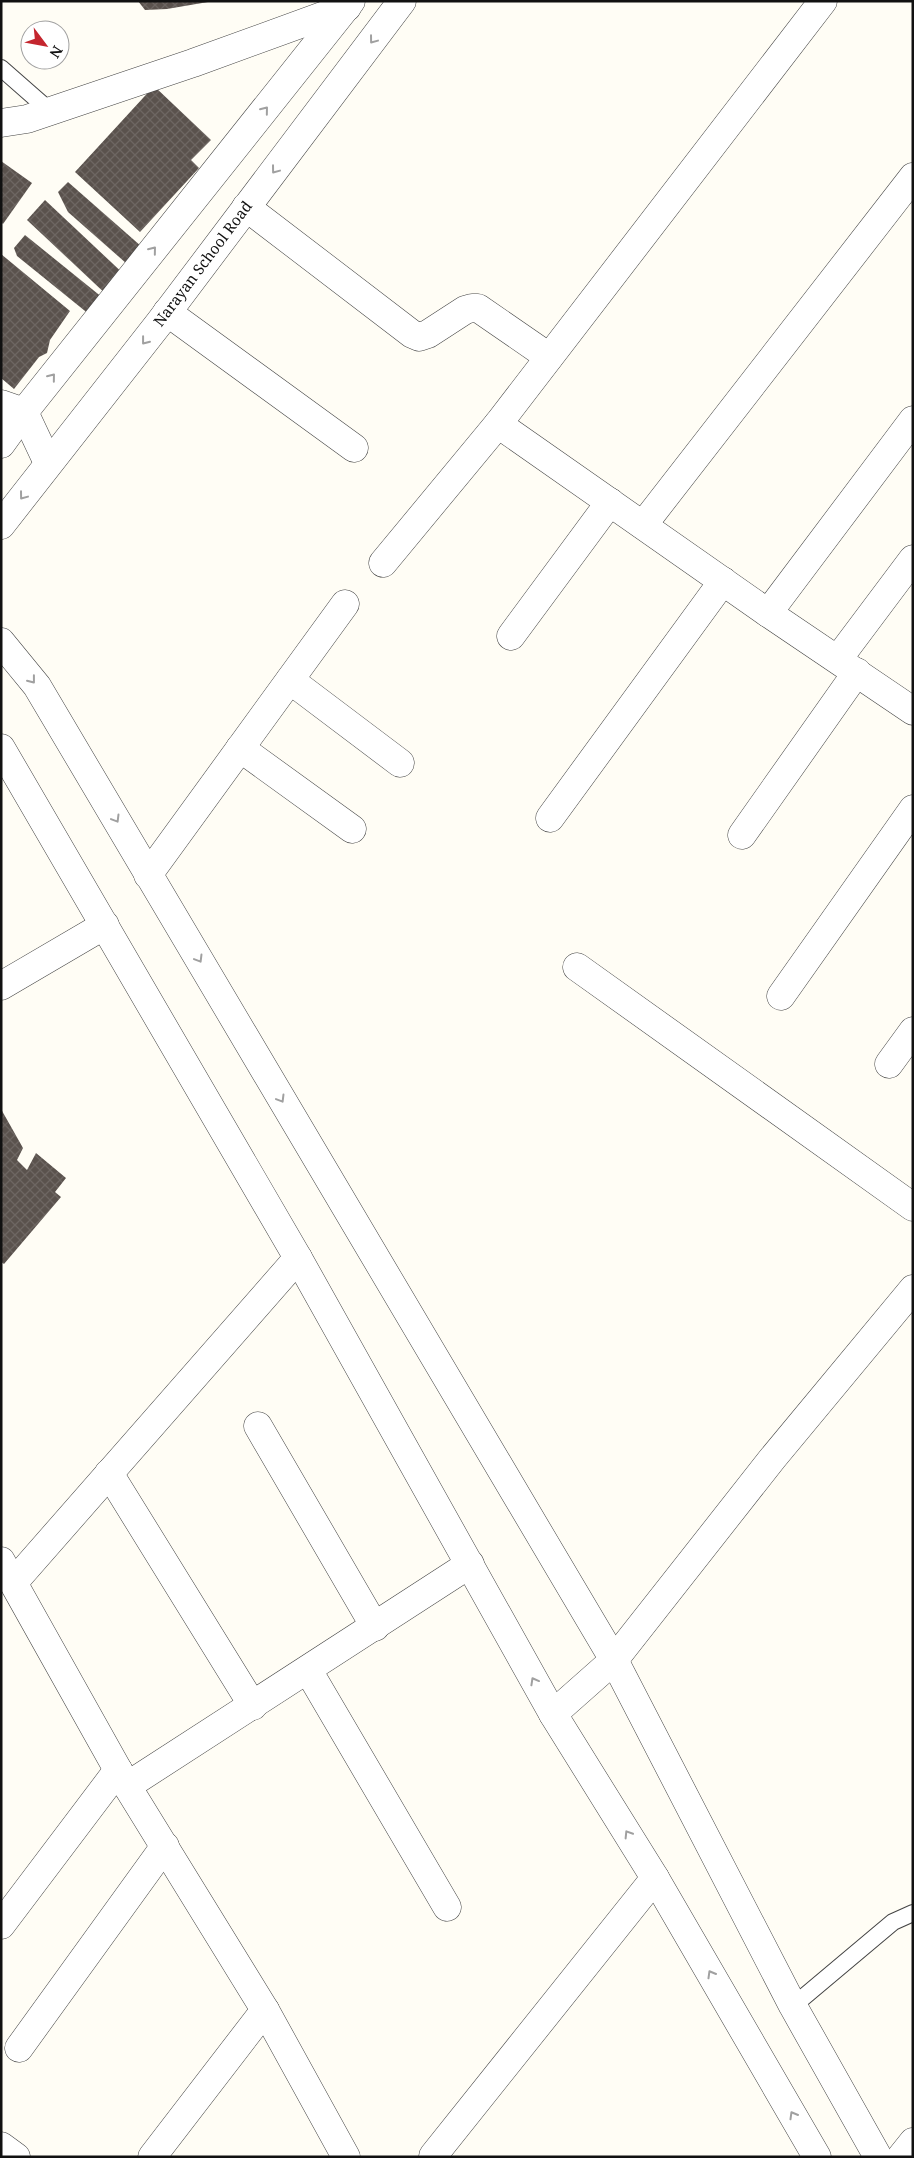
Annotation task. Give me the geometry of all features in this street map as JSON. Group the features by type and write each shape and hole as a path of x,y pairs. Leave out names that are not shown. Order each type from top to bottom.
{"street":[{"name":"Narayan School Road","path":"1,525 167,312 402,1"},
{"path":"383,563 498,424 823,1"},
{"path":"1,123 27,119 193,63 349,4"},
{"path":"1,444 13,408 349,4"},
{"path":"643,524 913,177"},
{"path":"246,207 412,334 419,337 428,334 465,310 478,308 549,357"},
{"path":"167,312 354,448"},
{"path":"13,408 48,463"},
{"path":"768,613 913,420"},
{"path":"498,424 768,613 913,711"},
{"path":"511,636 610,502"},
{"path":"742,835 913,559"},
{"path":"550,818 723,581"},
{"path":"148,874 345,604"},
{"path":"1,642 36,686 614,1660 793,2006 878,2157"},
{"path":"290,680 400,763"},
{"path":"1,748 298,1258 553,1714 655,1878 817,2157"},
{"path":"240,748 352,829"},
{"path":"781,996 913,810"},
{"path":"1,986 104,925"},
{"path":"577,967 913,1207"},
{"path":"889,1064 913,1031"},
{"path":"298,1258 109,1473 8,1572 123,1778 265,2010 339,2153"},
{"path":"553,1714 614,1660 772,1460 913,1289"},
{"path":"258,1426 375,1627"},
{"path":"109,1473 253,1706"},
{"path":"1,1925 123,1778 253,1706 470,1564"},
{"path":"308,1670 446,1907"},
{"path":"19,2048 165,1846"},
{"path":"433,2156 655,1878"},
{"path":"152,2157 265,2010"},
{"path":"902,2157 913,2142"},
{"path":"1,2146 16,2157"}],"lane":[{"path":"1,68 50,111"},
{"path":"793,2006 893,1922 913,1913"}],"building":[{"path":"138,1 208,2 167,9 145,10"},
{"path":"154,86 211,140 191,160 199,168 140,232 75,172"},
{"path":"1,161 32,183 3,224 1,222"},
{"path":"68,182 150,254 135,271 68,212 58,192"},
{"path":"45,200 128,278 109,297 27,220"},
{"path":"25,235 103,298 90,315 17,256 14,248"},
{"path":"1,254 70,311 50,340 47,353 39,357 14,389 1,378"},
{"path":"1,1109 23,1148 17,1160 27,1170 36,1153 66,1178 55,1192 61,1197 4,1264 1,1262"}]}
